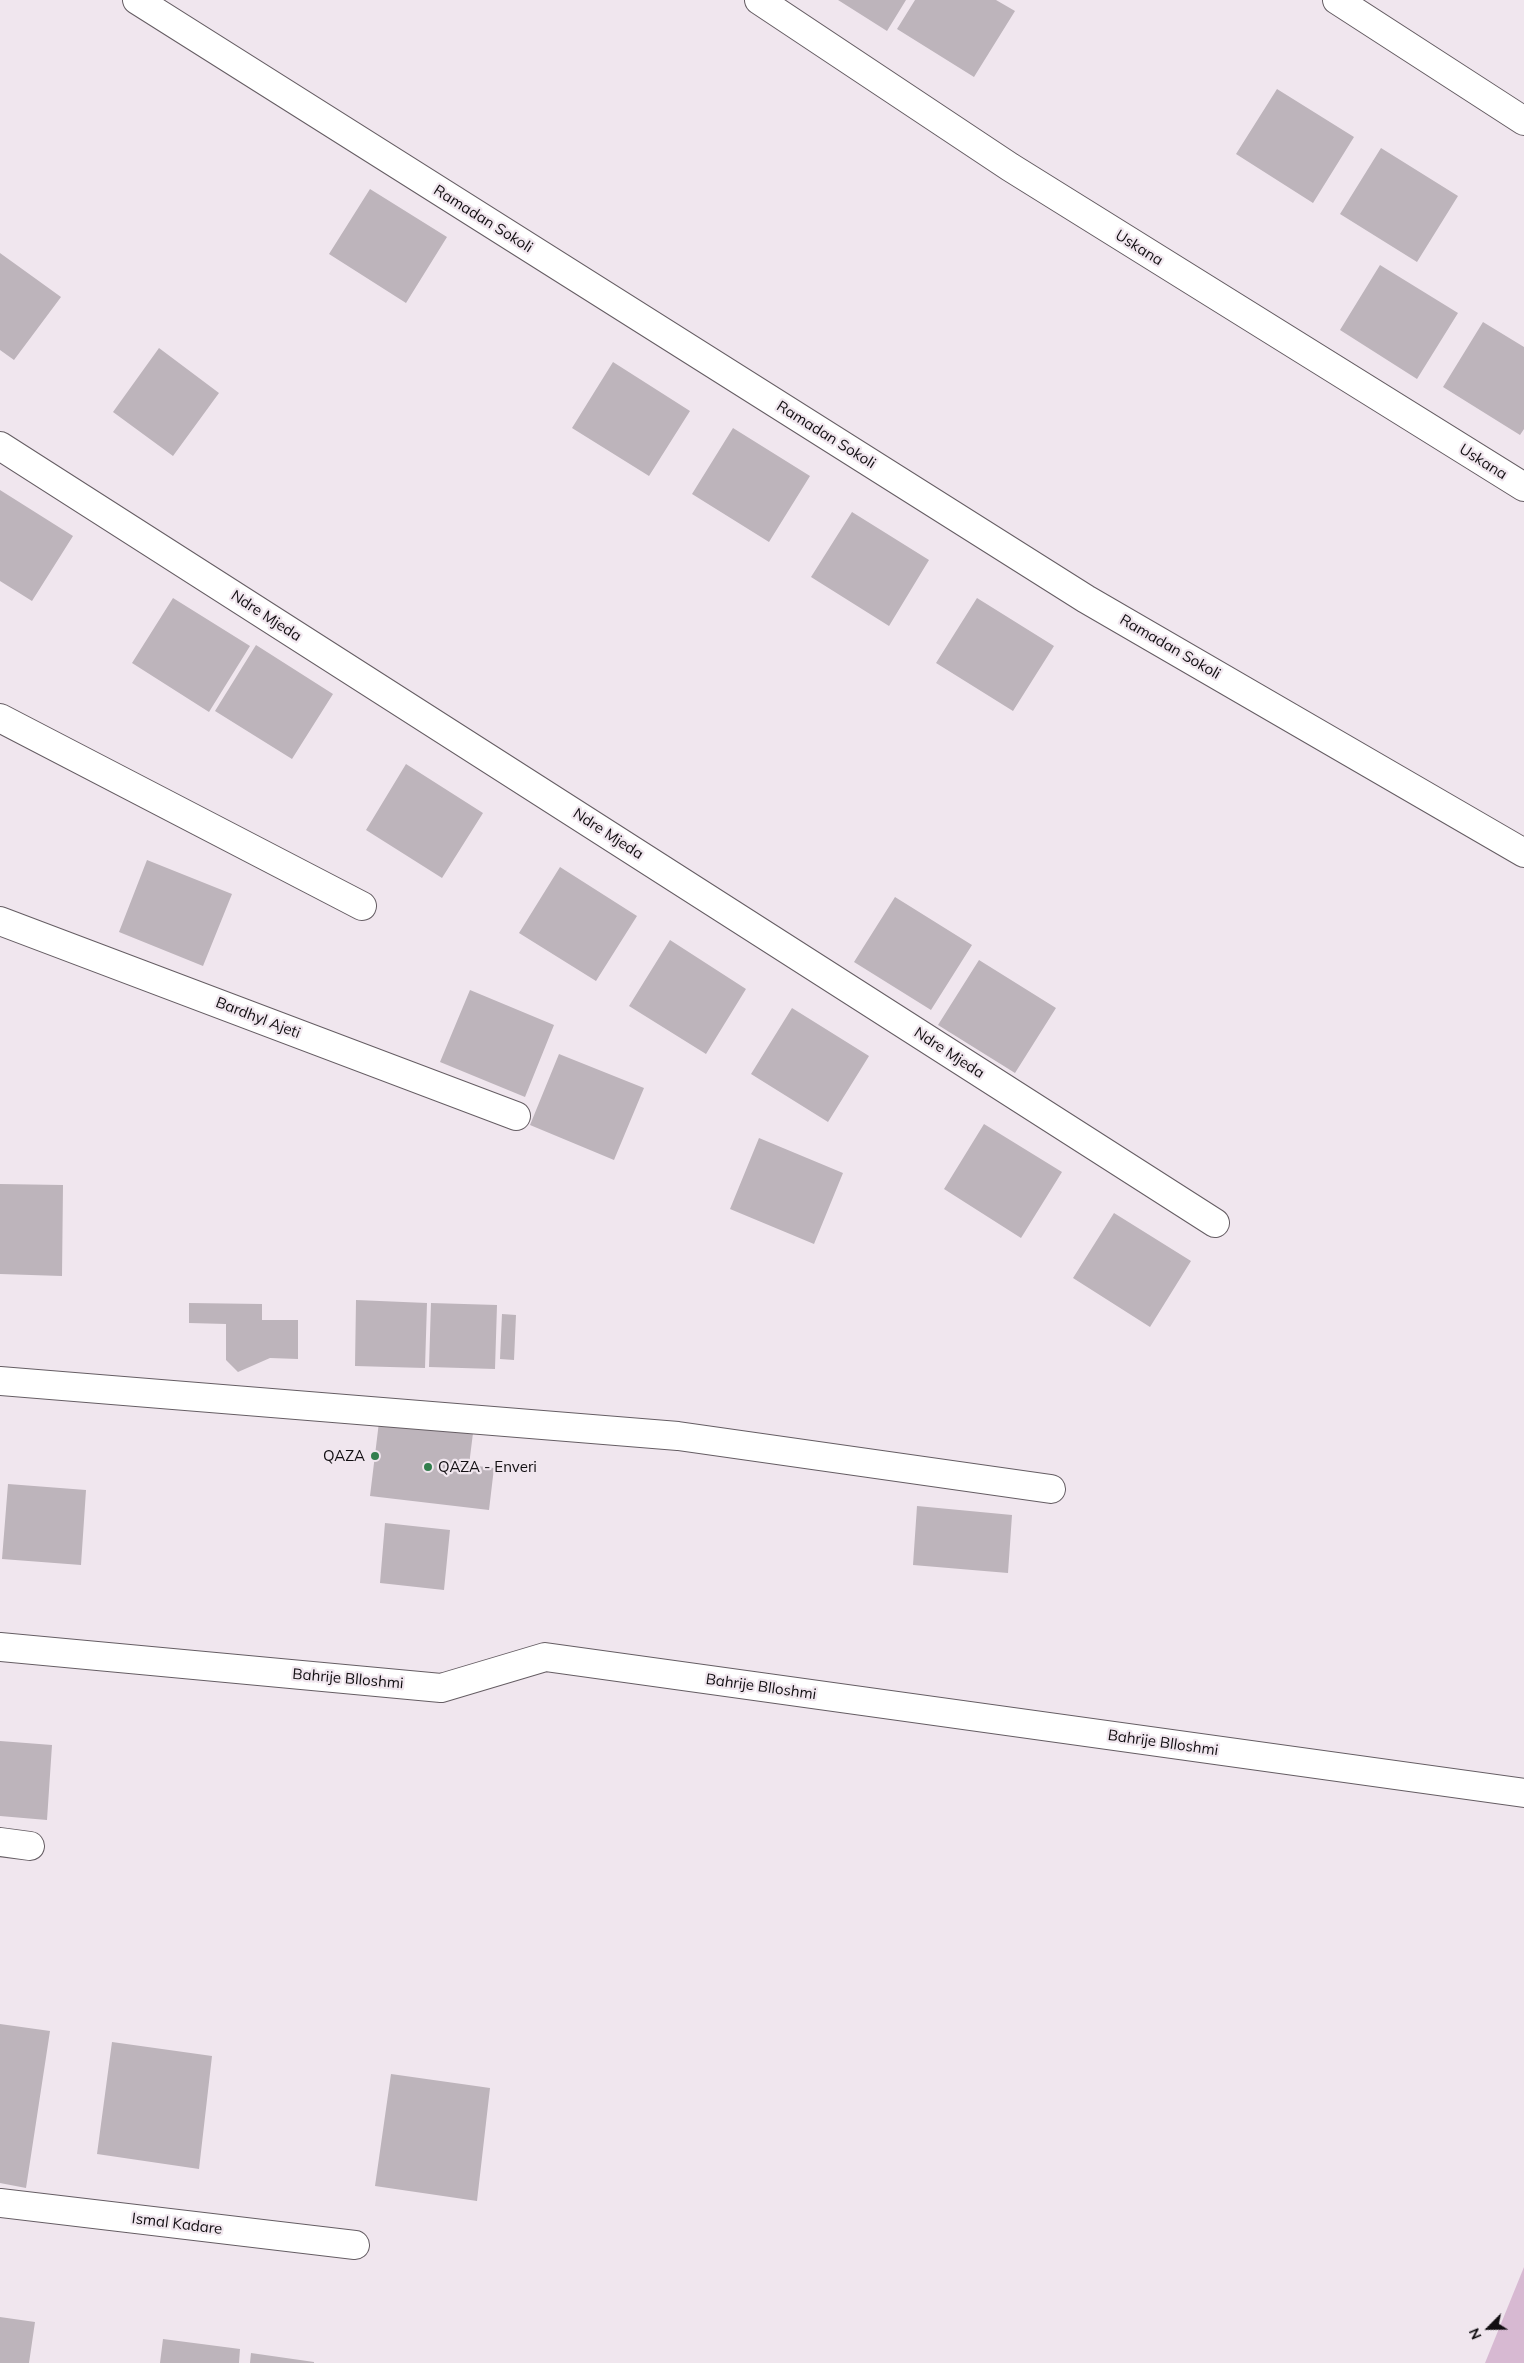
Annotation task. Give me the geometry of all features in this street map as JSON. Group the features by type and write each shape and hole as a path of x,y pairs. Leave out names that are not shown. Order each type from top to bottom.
{"street":[{"name":"Ramadan Sokoli","path":"137,0 1086,599 1524,853"},
{"name":"Uskana","path":"759,0 1010,167 1524,488"},
{"path":"1337,0 1524,121"},
{"name":"Ndre Mjeda","path":"0,446 1215,1223"},
{"path":"0,718 362,906"},
{"name":"Bardhyl Ajeti","path":"0,921 516,1116"},
{"path":"0,1381 678,1436 1051,1489"},
{"name":"Bahrije Blloshmi","path":"0,1647 441,1688 545,1657 1524,1793"},
{"path":"0,1842 30,1846"},
{"name":"Ismal Kadare","path":"0,2203 355,2245"}],"shaded area":[{"path":"1524,2267 1524,2363 1485,2363"}],"building":[{"path":"838,0 906,0 887,31"},
{"path":"915,0 996,0 1015,11 974,77 897,29"},
{"path":"1277,89 1354,137 1313,203 1236,154"},
{"path":"1381,148 1458,196 1417,262 1340,214"},
{"path":"370,189 447,237 406,303 329,254"},
{"path":"0,253 61,297 14,360 0,350"},
{"path":"1380,265 1458,313 1417,379 1340,330"},
{"path":"1483,322 1524,347 1524,429 1520,435 1443,387"},
{"path":"159,348 219,393 173,456 113,412"},
{"path":"613,362 690,411 649,476 572,428"},
{"path":"733,428 810,476 769,542 692,494"},
{"path":"0,490 73,536 32,601 0,581"},
{"path":"852,512 929,560 889,626 811,577"},
{"path":"173,598 250,646 209,712 132,663"},
{"path":"977,598 1054,646 1013,711 936,663"},
{"path":"256,645 333,694 292,759 215,711"},
{"path":"406,764 483,813 442,878 366,830"},
{"path":"147,860 232,894 203,966 119,932"},
{"path":"560,867 637,916 596,981 519,933"},
{"path":"895,897 972,945 931,1010 854,962"},
{"path":"670,940 746,989 706,1054 629,1006"},
{"path":"979,960 1056,1008 1015,1073 938,1025"},
{"path":"470,990 554,1025 525,1097 440,1062"},
{"path":"792,1008 869,1056 828,1122 751,1074"},
{"path":"559,1054 644,1088 614,1160 530,1125"},
{"path":"984,1124 1062,1172 1021,1238 944,1189"},
{"path":"759,1138 843,1173 814,1244 730,1209"},
{"path":"0,1184 63,1185 62,1276 0,1274"},
{"path":"1114,1213 1191,1261 1150,1327 1073,1278"},
{"path":"356,1300 427,1303 425,1368 355,1366"},
{"path":"189,1303 262,1304 262,1320 298,1320 298,1359 270,1358 238,1372 226,1360 226,1324 189,1323"},
{"path":"431,1303 497,1305 495,1369 429,1367"},
{"path":"502,1314 516,1315 514,1360 500,1359"},
{"name":"QAZA - Enveri","path":"379,1422 473,1433 469,1465 494,1468 489,1510 370,1496"},
{"path":"8,1484 86,1490 81,1565 2,1559"},
{"path":"917,1506 1012,1515 1008,1573 913,1565"},
{"path":"385,1523 450,1530 444,1590 380,1583"},
{"path":"0,1741 52,1745 47,1820 0,1816"},
{"path":"0,2024 50,2031 26,2188 0,2183"},
{"path":"112,2042 212,2056 199,2169 97,2154"},
{"path":"391,2074 490,2088 477,2201 375,2186"},
{"path":"0,2317 35,2322 29,2363 0,2363"},
{"path":"163,2339 240,2349 239,2363 160,2363"},
{"path":"251,2353 314,2362 314,2363 250,2363"}],"place":[{"name":"QAZA","path":"375,1456"},
{"name":"QAZA - Enveri","path":"428,1467"}]}
